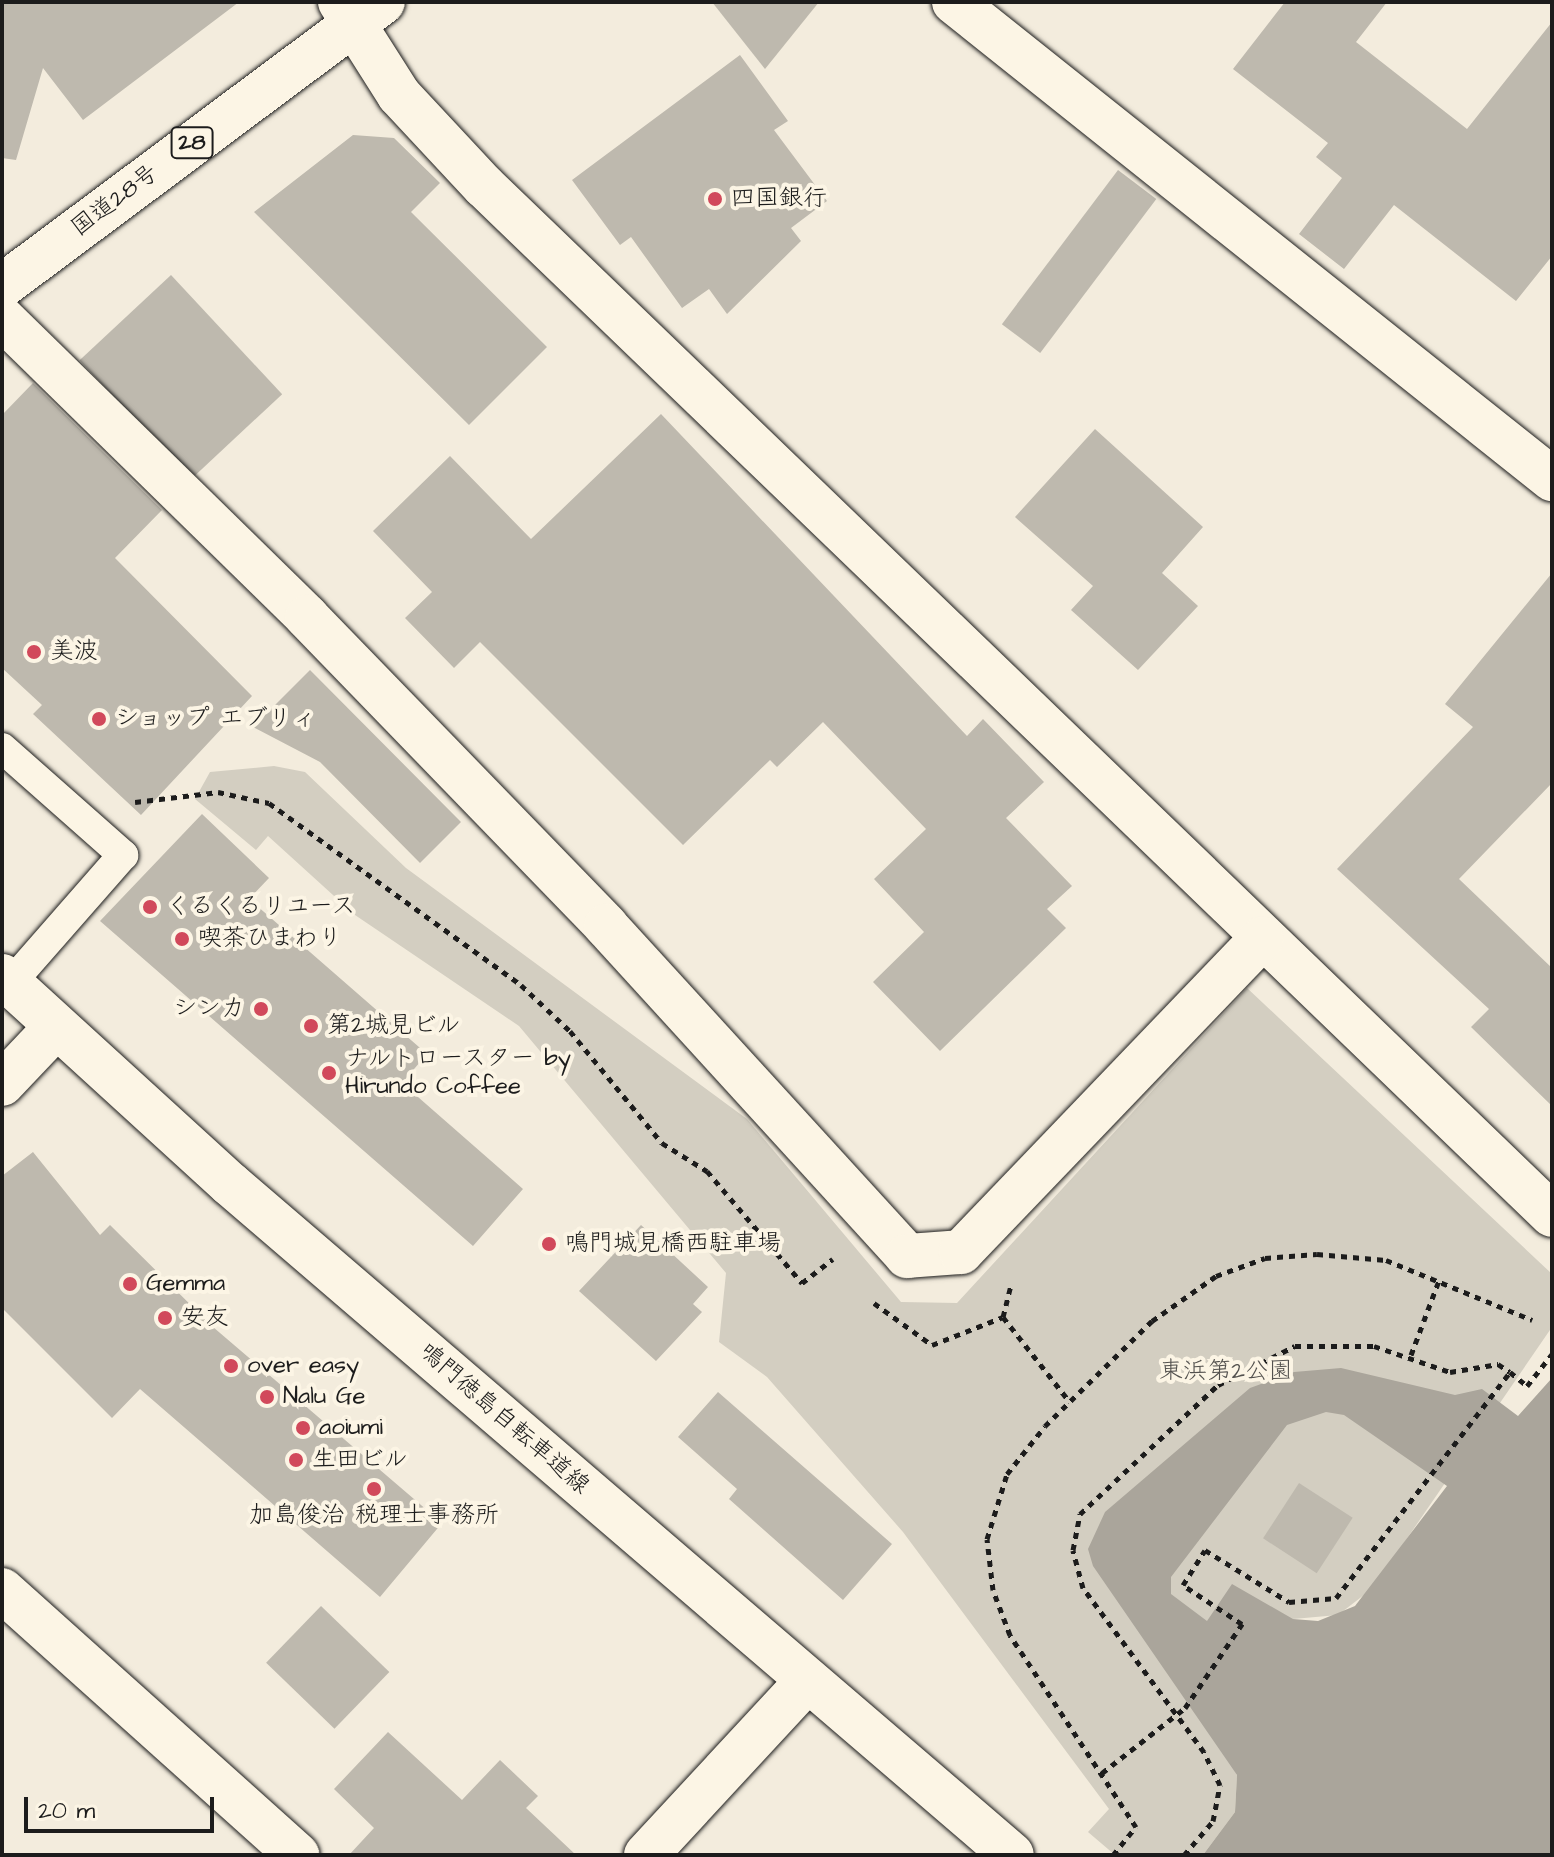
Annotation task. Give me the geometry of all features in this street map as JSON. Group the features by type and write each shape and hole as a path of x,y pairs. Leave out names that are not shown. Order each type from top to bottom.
{"main road":[{"path":"954,2 1552,479"},
{"path":"359,9 399,95 484,186 1261,939 1552,1215"},
{"name":"国道28号","path":"2,286 359,9"},
{"path":"2,318 307,617 606,926 907,1256 961,1252 1261,939"},
{"name":"鳴門徳島自転車道線","path":"6,980 55,1028 1012,1855"},
{"path":"2,1084 55,1028"},
{"path":"2,1590 297,1855"},
{"path":"646,1855 808,1680"}],"lane":[{"path":"2,748 123,855 6,980"}],"path":[{"path":"75,813 184,794 218,792 269,803 521,985 591,1054 662,1143 707,1171 802,1283 837,1256 845,1266"},
{"path":"1113,1855 1136,1827 1010,1635 993,1590 987,1539 1007,1474 1070,1402 1152,1321 1216,1276 1265,1258 1317,1254 1386,1260 1440,1278 1532,1320"},
{"path":"1411,1355 1440,1278"},
{"path":"871,1299 932,1345 1003,1317 1070,1402"},
{"path":"1184,1855 1213,1821 1220,1785 1176,1715 1083,1588 1073,1550 1080,1514 1218,1385 1253,1362 1323,1343 1411,1355 1450,1372 1498,1364 1527,1386 1552,1354"},
{"path":"1102,1773 1185,1708 1242,1624 1183,1585 1205,1550 1289,1602 1336,1598 1510,1372"}],"green space":[{"name":"東浜第2公園","path":"274,766 305,772 406,868 747,1119 901,1302 957,1303 1247,988 1552,1274 1552,1327 1373,1588 1338,1615 1293,1619 1227,1756 1237,1775 1235,1812 1203,1855 1115,1855 1088,1832 1109,1809 903,1532 767,1377 719,1342 726,1273 519,1026 355,915 268,836 256,850 195,799 210,772"}],"shaded area":[{"path":"1341,1368 1455,1395 1482,1389 1518,1416 1552,1378 1552,1855 1203,1855 1235,1812 1237,1775 1093,1566 1088,1549 1105,1512 1250,1388 1294,1372","holes":["1326,1412 1344,1415 1447,1486 1355,1606 1318,1621 1293,1619 1232,1584 1207,1621 1171,1594 1171,1577 1287,1425"]}],"building":[{"path":"2,2 239,2 83,120 43,68 16,160 2,158"},
{"path":"712,2 819,2 765,69"},
{"path":"1285,2 1387,2 1356,42 1467,129 1552,22 1552,256 1516,301 1394,205 1344,269 1299,234 1342,178 1316,157 1328,143 1233,69"},
{"path":"740,55 788,121 774,130 827,201 791,228 801,241 727,314 709,289 682,308 631,237 620,245 572,180"},
{"path":"353,135 394,138 440,183 411,212 547,347 469,425 254,212"},
{"path":"1118,170 1156,199 1040,353 1002,324"},
{"path":"171,275 282,394 191,479 80,360"},
{"path":"33,383 162,510 115,558 252,696 141,815 33,714 42,705 2,668 2,415"},
{"path":"661,414 967,736 983,719 1044,782 1006,818 1072,886 1047,909 1066,928 940,1051 873,982 924,932 874,879 926,829 823,722 777,767 770,760 683,845 480,642 454,668 405,618 432,592 373,531 450,456 531,539"},
{"path":"1095,429 1203,527 1162,573 1198,606 1138,670 1071,610 1093,586 1015,517"},
{"path":"1552,573 1552,783 1459,879 1552,968 1552,1106 1471,1027 1489,1009 1337,869 1473,727 1445,704"},
{"path":"310,670 461,822 420,863 320,762 253,727"},
{"path":"202,814 269,878 249,899 427,1054 402,1083 523,1189 473,1246 100,921"},
{"path":"33,1152 100,1235 110,1225 213,1327 442,1523 380,1597 140,1389 112,1418 2,1308 2,1176"},
{"path":"641,1225 708,1287 693,1304 702,1312 656,1361 579,1291"},
{"path":"718,1392 892,1544 843,1600 729,1499 737,1489 678,1437"},
{"path":"1299,1483 1353,1518 1317,1573 1263,1538"},
{"path":"321,1606 389,1672 334,1729 266,1663"},
{"path":"388,1732 462,1800 500,1760 538,1796 526,1808 576,1855 349,1855 374,1828 334,1789"}],"place":[{"name":"四国銀行","path":"715,199"},
{"name":"美波","path":"34,652"},
{"name":"ショップ エブリィ","path":"99,719"},
{"name":"くるくるリユース","path":"150,907"},
{"name":"喫茶ひまわり","path":"182,939"},
{"name":"シンカ","path":"261,1009"},
{"name":"第2城見ビル","path":"311,1026"},
{"name":"ナルトロースター by Hirundo Coffee","path":"329,1073"},
{"name":"鳴門城見橋西駐車場","path":"549,1244"},
{"name":"Gemma","path":"130,1284"},
{"name":"安友","path":"165,1318"},
{"name":"over easy","path":"231,1366"},
{"name":"Nalu Ge","path":"267,1397"},
{"name":"aoiumi","path":"303,1428"},
{"name":"生田ビル","path":"296,1460"},
{"name":"加島俊治 税理士事務所","path":"374,1489"}]}
